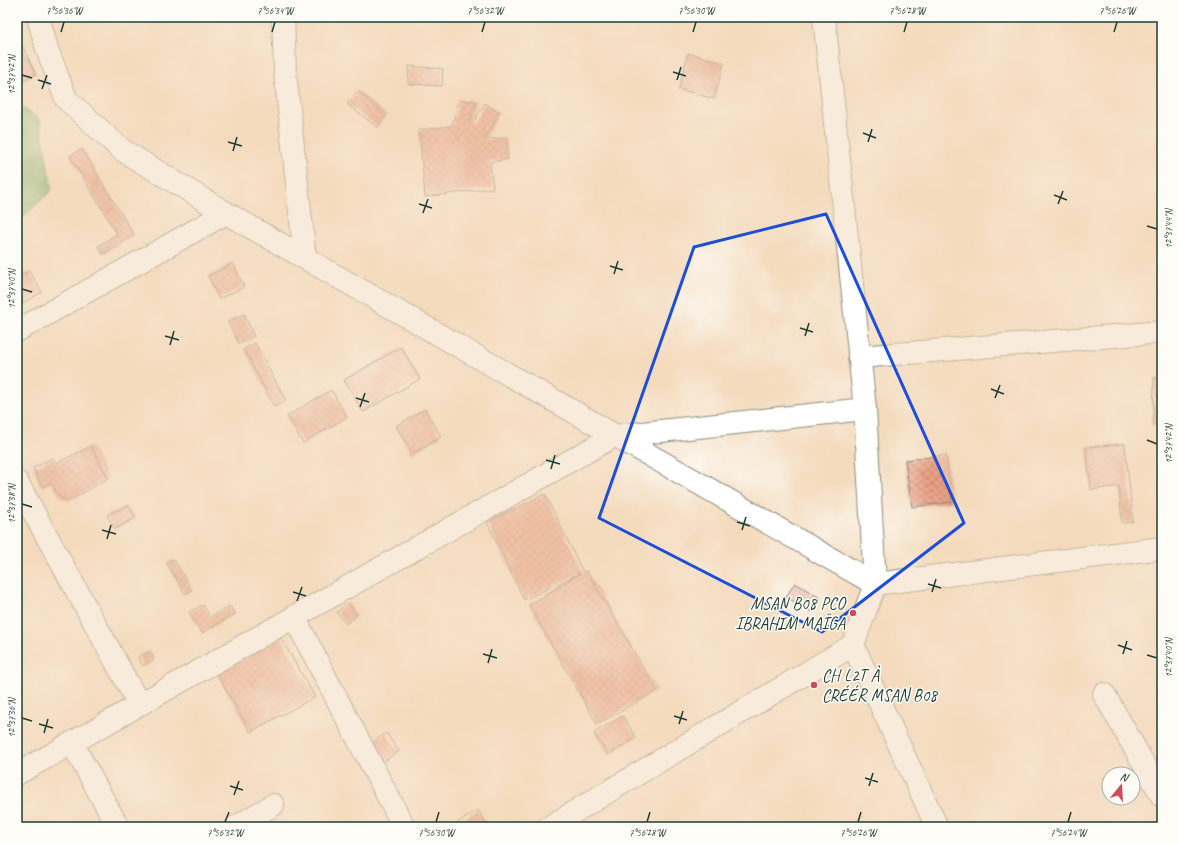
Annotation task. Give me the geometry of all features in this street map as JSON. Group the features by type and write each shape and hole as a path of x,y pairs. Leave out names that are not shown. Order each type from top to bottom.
{"street":[{"path":"38,17 47,49 66,99 122,150 226,213 875,584 1162,548"},
{"path":"283,17 285,72 305,258"},
{"path":"550,827 853,645 875,584 865,408 824,17"},
{"path":"17,331 226,213"},
{"path":"859,357 1162,332"},
{"path":"17,774 614,436 865,408"},
{"path":"17,482 139,704"},
{"path":"294,617 404,827"},
{"path":"853,645 936,827"},
{"path":"1104,694 1162,796"},
{"path":"72,743 118,827"},
{"path":"236,827 273,805"}],"highlighted area":[{"path":"826,214 964,523 822,632 599,518 694,247"}],"green space":[{"path":"17,103 40,120 52,190 17,223"}],"building":[{"path":"21,43 36,74 17,84 17,45"},
{"path":"688,53 724,63 714,99 679,89"},
{"path":"409,66 443,69 442,86 408,84"},
{"path":"358,91 387,115 377,127 347,104"},
{"path":"459,100 476,101 469,122 474,121 485,103 499,113 485,139 506,138 508,159 490,162 493,188 425,197 419,130 452,126"},
{"path":"82,149 134,235 103,254 98,246 117,234 70,156"},
{"path":"233,263 244,287 219,299 208,276"},
{"path":"29,271 42,292 17,306 17,278"},
{"path":"244,314 254,336 239,344 228,322"},
{"path":"255,343 286,401 274,407 244,349"},
{"path":"401,347 420,379 363,412 344,380"},
{"path":"1154,378 1162,378 1162,425 1153,425"},
{"path":"331,390 347,417 303,443 287,416"},
{"path":"425,409 441,437 412,454 396,426"},
{"path":"1125,444 1133,522 1122,523 1119,486 1091,490 1086,447"},
{"path":"91,446 108,478 69,501 61,498 51,483 42,487 33,468 52,458 57,463"},
{"path":"946,455 952,502 912,507 905,460"},
{"path":"545,494 583,572 587,571 657,691 597,724 529,605 581,573 524,600 487,522"},
{"path":"128,505 136,518 115,529 107,515"},
{"path":"174,559 192,590 185,594 167,563"},
{"path":"795,583 820,598 812,612 786,597"},
{"path":"348,603 357,615 346,624 337,612"},
{"path":"203,605 210,617 230,606 235,614 202,633 189,612"},
{"path":"281,638 315,697 250,732 217,674"},
{"path":"150,651 154,660 143,666 138,657"},
{"path":"623,716 636,738 608,755 594,733"},
{"path":"386,733 399,751 383,762 370,744"},
{"path":"478,810 489,827 451,827"}],"place":[{"name":"MSAN B08 PCO IBRAHIM MAÏGA","path":"853,613"},
{"name":"CH L2T À CRÉÉR MSAN B08","path":"814,685"}]}
